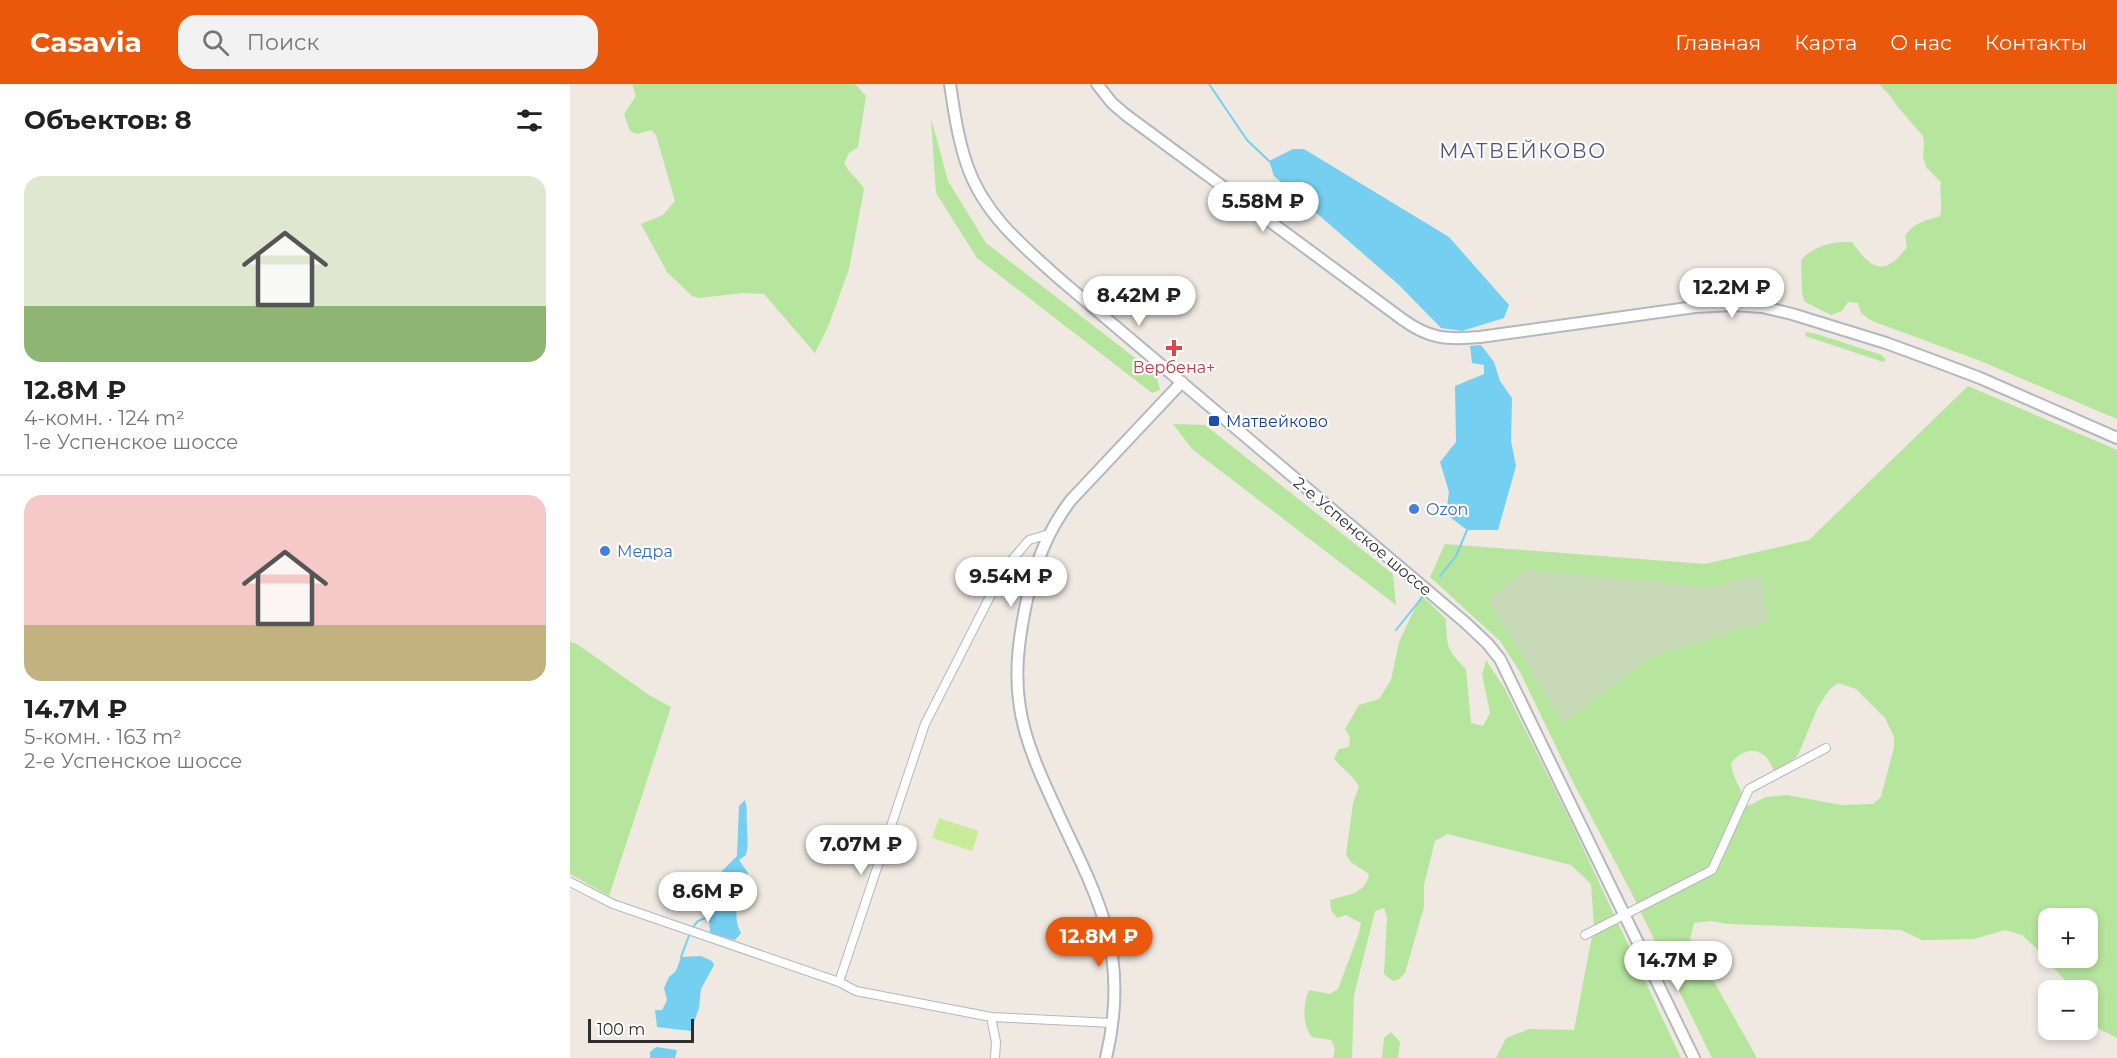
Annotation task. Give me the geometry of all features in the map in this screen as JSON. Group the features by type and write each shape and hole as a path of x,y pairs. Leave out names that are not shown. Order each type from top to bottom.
{"main road":[{"name":"2-е Успенское шоссе","path":"950,84 961,146 967,164 978,191 997,219 1036,258 1487,643 1500,659 1694,1058"},
{"path":"1097,84 1112,103 1126,115 1402,319 1416,329 1431,335 1454,340 1695,307 1733,305 1762,307 1886,343 1979,377 2117,438"},
{"path":"1106,1058 1112,1023 1114,978 1106,925 1028,741 1019,702 1017,681 1020,635 1029,589 1049,534 1071,501 1182,382"}],"street":[{"path":"839,982 925,724 1004,569 1029,540 1049,534"},
{"path":"1585,934 1712,870 1749,789 1826,748"},
{"path":"570,882 613,904 839,982 856,991 991,1017 1112,1023"},
{"path":"991,1017 996,1042 995,1058"}],"green space":[{"path":"632,84 855,84 866,96 858,147 849,153 844,163 864,189 849,269 828,327 815,353 764,294 743,293 699,298 692,296 667,272 641,224 663,215 675,201 656,135 651,130 637,134 630,131 624,114 636,96"},
{"path":"1879,84 2117,84 2117,419 1978,360 1872,321 1861,313 1858,303 1848,302 1842,311 1831,315 1805,302 1802,293 1801,260 1811,251 1838,242 1852,242 1865,259 1872,264 1884,266 1899,257 1907,247 1905,236 1912,228 1940,216 1941,182 1926,167 1923,156 1923,136"},
{"path":"931,118 948,181 986,243 1156,374 1160,390 1152,393 977,258 936,193"},
{"path":"1806,332 1882,355 1886,360 1883,362 1805,336"},
{"path":"1968,386 2117,450 2117,1038 2098,1027 2098,980 2065,980 2054,968 2098,968 2098,908 2038,908 2038,950 2022,935 2005,930 1974,939 1922,940 1901,930 1727,924 1711,921 1694,923 1690,939 1757,1058 1712,1058 1520,672 1500,641 1430,577 1445,544 1705,564 1809,540","holes":["1838,683 1856,689 1885,718 1894,737 1894,747 1881,797 1873,804 1842,805 1787,795 1766,797 1748,806 1733,774 1731,763 1742,753 1756,751 1766,757 1775,773 1783,769 1798,755 1818,707 1829,690"]},
{"path":"1173,424 1205,425 1393,574 1396,605 1192,449"},
{"path":"1525,570 1712,587 1761,575 1769,622 1651,657 1563,723 1488,599"},
{"path":"1421,595 1446,619 1451,652 1466,669 1471,723 1483,726 1490,713 1482,675 1486,660 1505,689 1569,818 1681,1058 1496,1058 1506,1038 1529,1029 1574,1030 1594,926 1591,884 1571,865 1447,834 1435,841 1424,885 1424,907 1405,973 1393,981 1384,974 1387,917 1384,908 1375,911 1354,995 1352,1058 1333,1058 1335,1049 1331,1040 1312,1037 1306,1027 1304,1014 1309,990 1330,994 1338,989 1361,923 1346,915 1337,918 1331,910 1330,900 1360,890 1369,874 1352,863 1346,855 1353,803 1359,787 1334,758 1339,749 1349,747 1350,737 1345,729 1359,705 1379,699 1391,680 1399,642"},
{"path":"570,642 577,644 649,695 671,707 609,896 570,874"},
{"path":"939,818 979,831 972,851 932,838"},
{"path":"1391,1032 1400,1042 1398,1058 1382,1058 1384,1038"}],"water":[{"path":"1293,149 1304,149 1449,237 1509,305 1504,318 1462,331 1441,328 1399,285 1274,176 1269,161"},
{"path":"1481,345 1494,362 1500,381 1512,398 1511,441 1516,466 1498,530 1467,530 1446,514 1449,492 1440,462 1456,442 1455,386 1484,374 1484,365 1472,363 1470,346"},
{"path":"745,800 747,846 746,855 739,860 748,873 740,896 736,918 741,933 735,940 710,933 708,904 721,892 722,871 737,856 739,806"},
{"path":"701,956 712,961 714,965 701,989 699,1008 691,1031 657,1027 655,1010 662,1010 667,1000 664,988 669,977 676,971 681,957"},
{"path":"656,1047 677,1050 675,1058 650,1058 650,1052"}],"waterway":[{"path":"1209,84 1247,140 1269,161"},
{"path":"1440,576 1456,556 1467,530"},
{"path":"1396,630 1424,595"},
{"path":"693,927 698,921 710,916"},
{"path":"681,957 690,933"}],"place":[{"name":"Вербена+","path":"1174,348"},
{"name":"Матвейково","path":"1214,421"},
{"name":"Ozon","path":"1414,509"},
{"name":"Медра","path":"605,551"}],"district":[{"name":"МАТВЕЙКОВО","path":"1523,151"}]}
